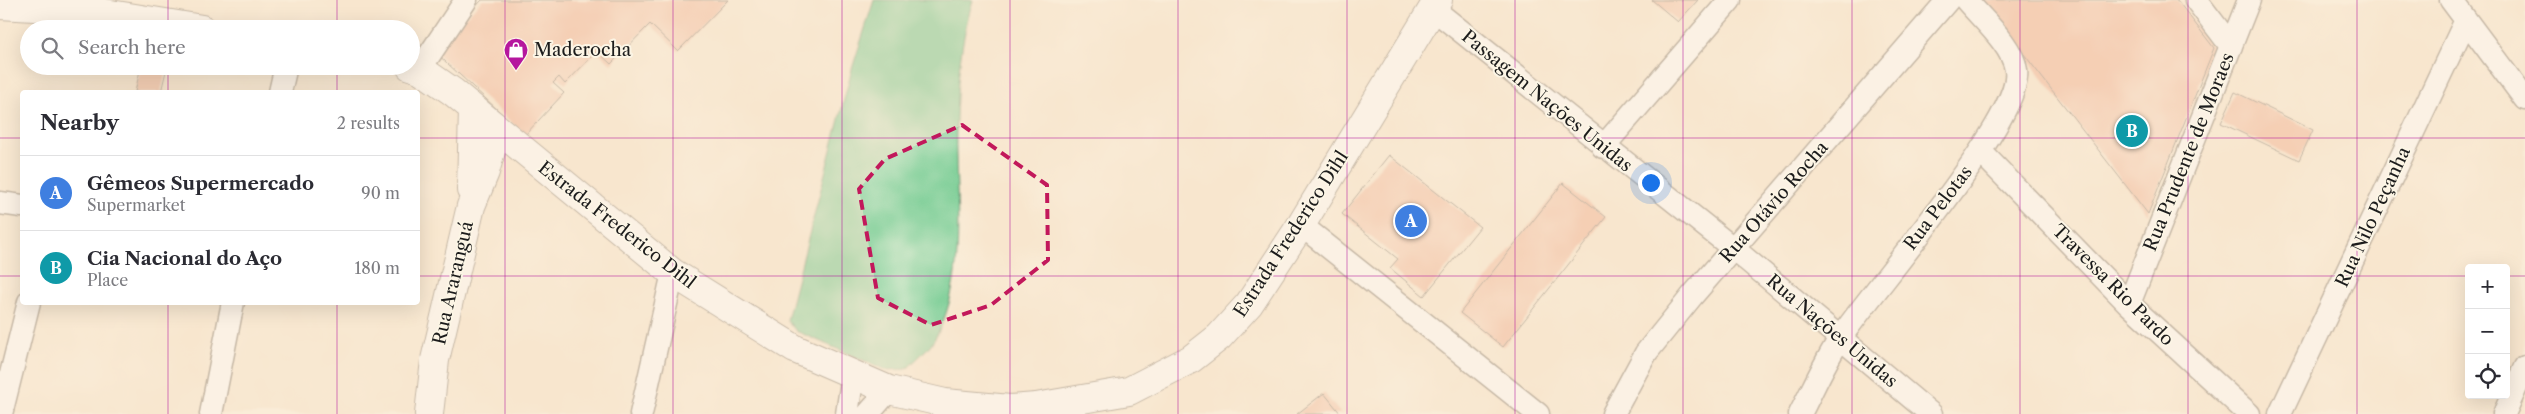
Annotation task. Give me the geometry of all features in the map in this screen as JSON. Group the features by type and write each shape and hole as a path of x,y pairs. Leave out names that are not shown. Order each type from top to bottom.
{"main road":[{"name":"Estrada Frederico Dihl","path":"420,72 473,109 673,274 795,349 889,390 945,404 1010,409 1036,407 1129,391 1191,359 1219,337 1249,304 1301,225 1435,4"},
{"path":"0,5 85,5 158,20"},
{"name":"Rua Araranguá","path":"471,206 473,109"},
{"name":"Rua Araranguá","path":"429,414 435,360 471,206 485,172 497,130"},
{"path":"485,172 516,161 533,159"},
{"name":"Rua Araranguá","path":"414,414 435,360"}],"street":[{"path":"420,61 466,0"},
{"path":"1603,147 1730,0"},
{"name":"Rua Otávio Rocha","path":"1613,414 1646,353 1948,0"},
{"name":"Rua Pelotas","path":"1800,414 1840,338 1981,152 2015,87 2017,71 2013,55 1966,0"},
{"path":"2196,0 2231,46"},
{"name":"Rua Prudente de Moraes","path":"2129,304 2249,0"},
{"path":"2451,0 2525,99"},
{"name":"Passagem Nações Unidas","path":"1435,4 1603,147 1734,249"},
{"name":"Rua Nilo Peçanha","path":"2280,414 2466,20"},
{"path":"280,90 284,75"},
{"name":"Travessa Rio Pardo","path":"1981,152 2129,304 2249,414"},
{"path":"0,203 20,206"},
{"path":"1301,225 1538,414"},
{"name":"Rua Nações Unidas","path":"1734,249 1931,414"},
{"path":"641,414 673,274"},
{"path":"1,414 29,305"},
{"path":"211,414 232,305"},
{"path":"2504,414 2525,367"},
{"path":"847,414 853,374"},
{"path":"868,414 889,390"}],"highlighted area":[{"path":"962,125 1047,185 1048,260 991,305 931,325 878,298 859,189 885,159"}],"green space":[{"path":"874,0 973,0 964,37 957,97 958,224 956,270 946,314 937,335 907,369 886,370 796,331 787,320 852,69"}],"building":[{"name":"Maderocha","path":"482,0 728,0 678,51 650,24 611,64 597,51 565,84 559,77 553,83 564,93 525,135 434,51"},
{"path":"1652,0 1698,0 1678,22"},
{"path":"1982,0 2177,0 2214,48 2148,214"},
{"path":"139,75 165,75 161,90 135,90"},
{"path":"2235,92 2313,130 2299,160 2221,123"},
{"path":"1389,155 1480,227 1424,296 1390,268 1398,259 1342,214"},
{"path":"1563,183 1606,217 1503,347 1460,313"},
{"path":"1324,393 1341,414 1297,414"}],"place":[{"name":"Maderocha","path":"516,71"},
{"name":"Cia Nacional do Aço","path":"2132,131"},
{"name":"Gêmeos Supermercado","path":"1411,221"}]}
